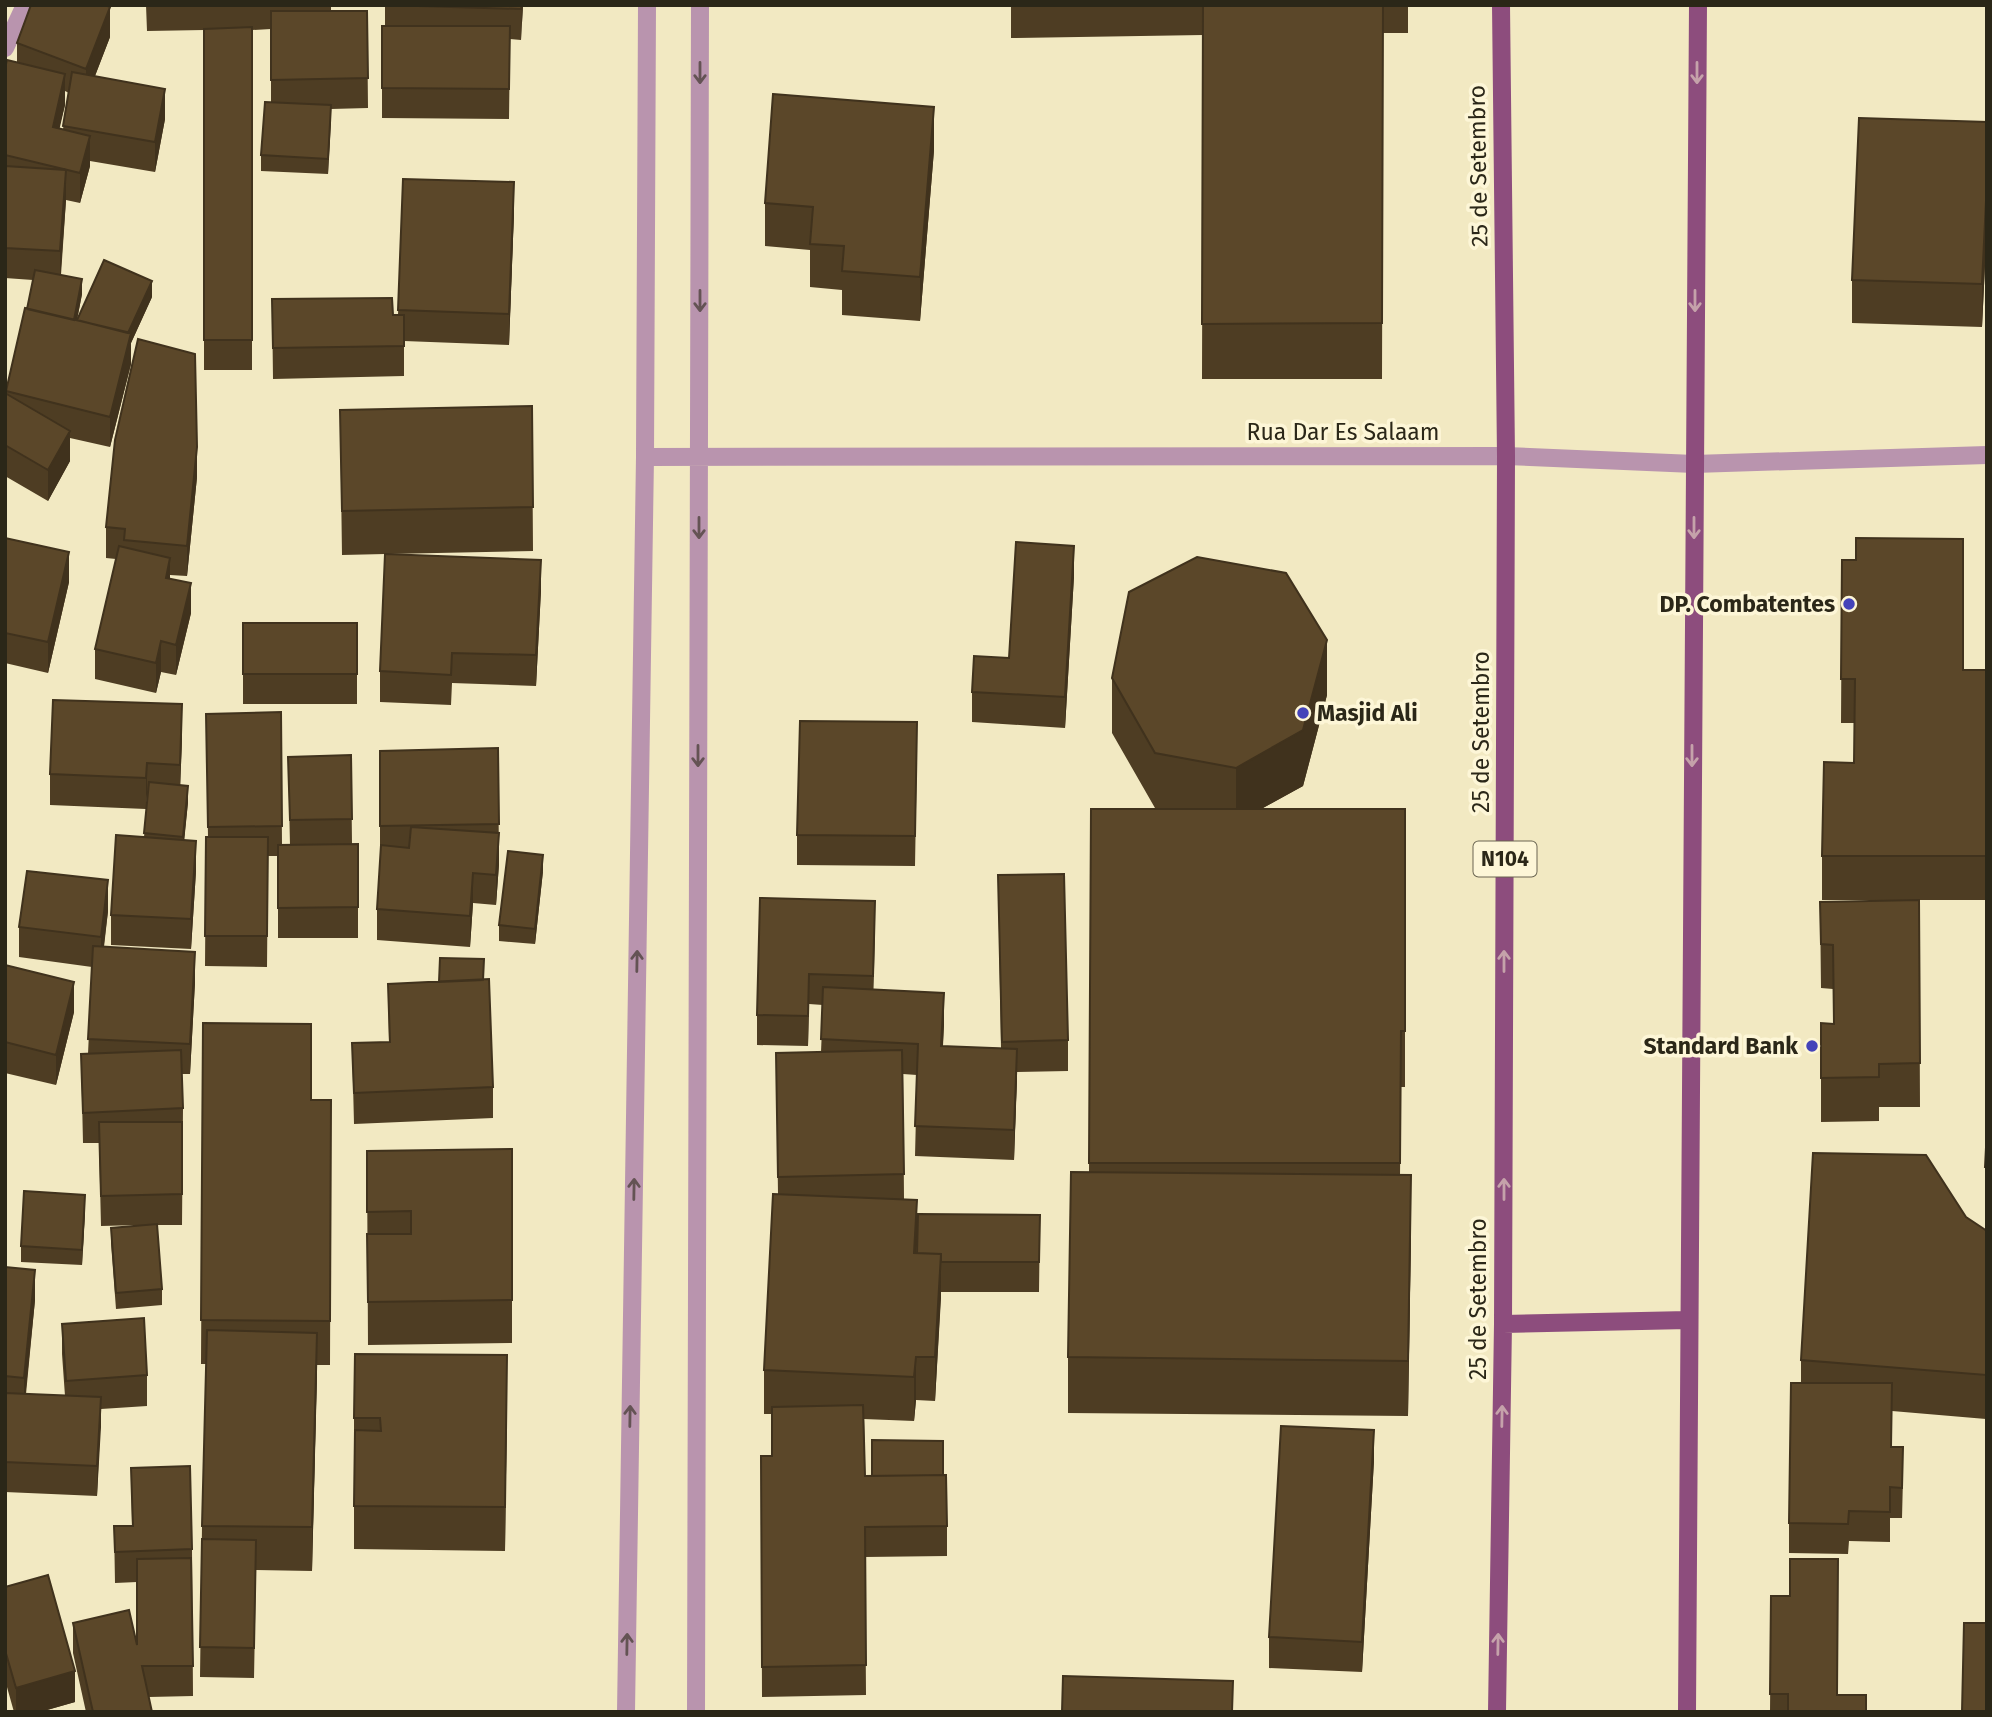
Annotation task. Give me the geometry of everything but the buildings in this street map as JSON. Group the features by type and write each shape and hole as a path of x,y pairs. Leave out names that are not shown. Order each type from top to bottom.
{"main road":[{"name":"25 de Setembro","path":"1497,1712 1503,1324 1506,456 1501,5"},
{"path":"1687,1712 1698,5"},
{"path":"1503,1324 1688,1320"}],"street":[{"path":"5,48 25,5"},
{"path":"626,1712 645,457 647,5"},
{"path":"696,1712 700,5"},
{"name":"Rua Dar Es Salaam","path":"645,457 1506,456 1694,464 1987,455"}],"place":[{"name":"DP. Combatentes","path":"1849,604"},
{"name":"Masjid Ali","path":"1303,713"},
{"name":"Standard Bank","path":"1812,1046"}]}
